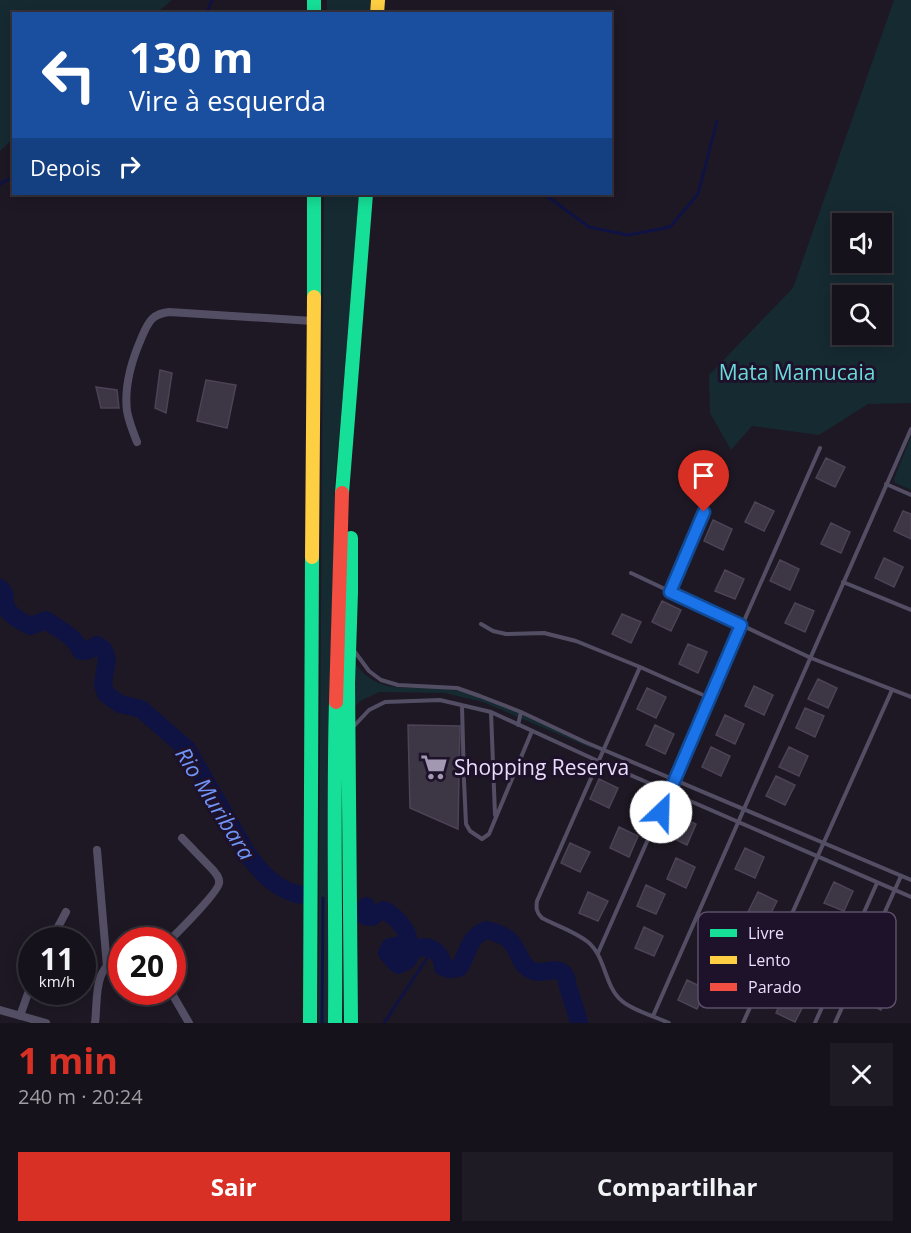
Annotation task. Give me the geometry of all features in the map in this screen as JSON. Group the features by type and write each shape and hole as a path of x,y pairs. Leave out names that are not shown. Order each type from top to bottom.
{"highway":[{"path":"310,1023 314,195"},
{"path":"336,1023 334,786 343,472 366,195"},
{"path":"343,472 350,499 351,523 348,693 351,1023"}],"street":[{"path":"137,442 127,411 128,374 144,331 158,314 168,312 313,321"},
{"path":"182,838 213,870 220,882 213,895 182,927"},
{"path":"95,1023 100,976 107,967 97,850"},
{"path":"58,927 66,912"},
{"path":"20,1016 24,1005"},
{"path":"179,1005 189,1023"},
{"path":"0,1010 46,1023"}],"lane":[{"path":"699,912 911,429"},
{"path":"598,953 820,447"},
{"path":"886,484 911,495"},
{"path":"670,592 712,492"},
{"path":"632,573 811,658 911,697"},
{"path":"843,582 911,610"},
{"path":"481,624 493,631 506,634 544,633 576,641 710,698"},
{"path":"350,644 369,671 381,680 398,685 457,688 480,696 911,880"},
{"path":"640,667 537,901 536,908 538,914 543,918 588,942 598,953 610,985 627,1005 669,1023"},
{"path":"792,912 892,690"},
{"path":"349,731 369,710 385,702 440,700 491,712 911,897"},
{"path":"462,706 466,824 470,831 482,839 489,834 532,731"},
{"path":"491,712 495,818"},
{"path":"518,724 521,712"},
{"path":"884,912 901,876"},
{"path":"864,912 877,883"},
{"path":"653,1016 698,914"},
{"path":"743,1023 750,1008"},
{"path":"815,1023 822,1008"},
{"path":"835,1023 842,1008"}],"green space":[{"path":"0,0 172,0 158,12 12,12 12,140 0,151"},
{"path":"327,0 371,0 370,12 327,12"},
{"name":"Mata Mamucaia","path":"894,0 911,0 911,403 868,404 819,435 752,426 731,450 710,413 709,375 793,288"},
{"path":"324,195 360,195 335,481 331,649 329,1023 318,1023"},
{"path":"911,436 911,490 895,483 894,479"},
{"path":"353,660 374,681 398,687 439,688 472,694 592,747 483,702 445,693 379,692 360,701 350,712"}],"building":[{"path":"160,370 172,373 166,413 155,408"},
{"path":"206,380 236,385 227,428 197,421"},
{"path":"96,387 117,390 119,408 101,408"},
{"path":"826,458 845,467 835,487 816,478"},
{"path":"755,502 774,511 764,531 745,522"},
{"path":"903,511 911,514 911,539 894,531"},
{"path":"713,520 732,529 723,550 704,541"},
{"path":"831,523 850,532 841,553 821,544"},
{"path":"884,558 903,567 894,587 875,578"},
{"path":"780,560 799,569 790,590 770,581"},
{"path":"725,570 744,579 735,599 715,591"},
{"path":"662,601 681,610 671,631 652,622"},
{"path":"795,603 814,611 805,632 785,623"},
{"path":"622,614 641,622 631,643 612,634"},
{"path":"688,644 707,652 698,673 679,664"},
{"path":"818,679 837,688 828,708 808,699"},
{"path":"754,686 773,695 764,715 745,706"},
{"path":"647,688 666,697 656,718 637,709"},
{"path":"805,708 824,716 815,737 796,728"},
{"path":"725,715 744,724 735,744 716,735"},
{"name":"Shopping Reserva","path":"408,725 460,726 458,829 410,808"},
{"path":"655,725 674,734 665,754 646,745"},
{"path":"711,747 730,756 721,776 702,767"},
{"path":"789,747 808,756 799,776 779,767"},
{"path":"776,776 795,785 785,805 766,796"},
{"path":"599,779 618,788 609,808 590,799"},
{"path":"677,815 696,824 687,845 668,836"},
{"path":"619,827 638,836 629,857 610,848"},
{"path":"570,843 590,852 580,872 561,863"},
{"path":"745,848 764,857 755,878 735,869"},
{"path":"676,858 695,867 686,888 667,879"},
{"path":"834,882 853,891 844,911 824,903"},
{"path":"646,885 665,894 656,914 637,906"},
{"path":"588,892 608,901 598,921 579,913"},
{"path":"758,892 777,901 772,912 748,912"},
{"path":"644,927 663,936 654,956 635,948"},
{"path":"687,980 698,985 697,1009 678,1000"},
{"path":"778,1008 802,1008 795,1022 776,1013"}],"waterway":[{"path":"207,12 212,0"},
{"path":"545,195 589,227 628,235 670,227 698,194 717,121"},
{"path":"0,184 12,177"},
{"name":"Rio Muribara","path":"0,588 4,593 8,611 20,621 31,626 46,620 70,637 81,651 89,650 97,645 104,650 107,660 103,684 106,694 120,704 141,709 187,749 253,862 278,886 302,895"},
{"path":"322,1023 323,898"},
{"name":"Rio Muribara","path":"366,906 365,916 372,917 384,910 393,916 407,933 409,943 390,947 387,953 398,965 407,961 414,950 426,947 438,954 443,967 459,968 472,942 480,933 486,930 503,936 514,945 528,968 537,972 557,970 564,974 579,1023"},
{"path":"384,1023 433,949"}],"traffic: fast":[{"path":"314,0 314,12"},
{"path":"314,195 314,297"},
{"path":"342,493 366,195"},
{"path":"351,538 348,683 351,1023"},
{"path":"310,1023 312,557"},
{"path":"335,1023 336,702"}],"traffic: slow":[{"path":"377,12 378,0"},
{"path":"312,557 314,297"}],"traffic: jam":[{"path":"336,702 342,493"}],"place":[{"name":"Shopping Reserva","path":"434,767"}],"route":[{"path":"661,812 741,625 670,592 704,512"}]}
